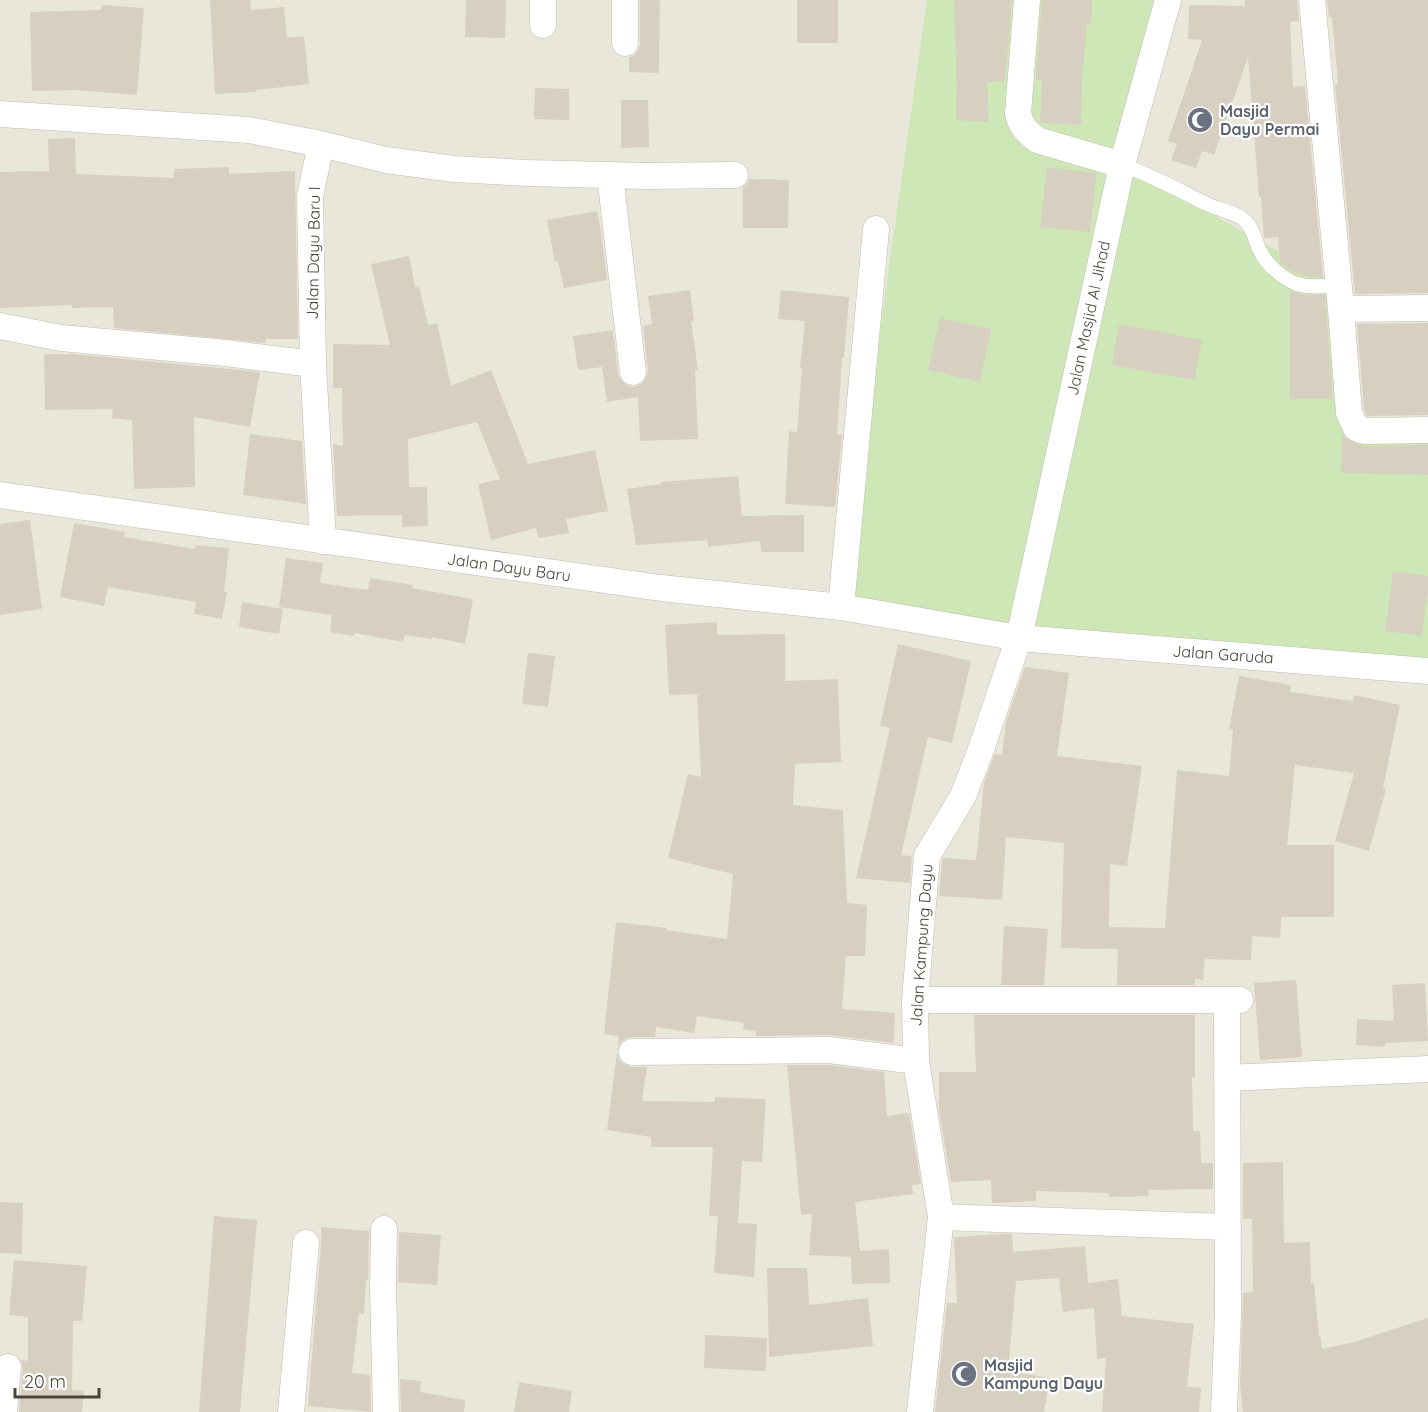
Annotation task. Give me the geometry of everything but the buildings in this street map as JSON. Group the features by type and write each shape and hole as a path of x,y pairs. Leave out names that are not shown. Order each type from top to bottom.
{"street":[{"path":"625,0 625,43"},
{"path":"1027,0 1018,113 1020,124 1037,140 1122,165"},
{"name":"Jalan Masjid Al Jihad","path":"1019,638 1122,165 1168,0"},
{"path":"1312,0 1349,413 1356,428 1364,431 1428,430"},
{"path":"0,114 249,130 386,160 454,169 610,176 735,175"},
{"name":"Jalan Dayu Baru I","path":"321,144 310,196 313,364 323,541"},
{"path":"610,176 633,372"},
{"path":"841,607 876,229"},
{"path":"1340,297 1428,308"},
{"path":"0,327 61,338 226,353 313,364"},
{"name":"Jalan Dayu Baru","path":"0,495 661,588 841,607 1019,638"},
{"name":"Jalan Garuda","path":"1019,638 1428,671"},
{"name":"Jalan Kampung Dayu","path":"920,1412 942,1217 916,1061 915,1000 927,856 963,796 1019,638"},
{"path":"915,1000 1234,1000 1227,1078 1228,1314 1224,1412"},
{"path":"632,1052 829,1050 916,1061"},
{"path":"1227,1078 1428,1070"},
{"path":"942,1217 1227,1227"},
{"path":"384,1230 386,1412"},
{"path":"291,1412 306,1243"},
{"path":"4,1412 8,1367"}],"lane":[{"path":"1122,165 1244,219 1253,231 1260,252 1285,278 1340,297"}],"shaded area":[{"path":"0,0 1428,0 1428,1412 0,1412"}],"green space":[{"path":"927,0 1173,0 1132,170 1339,285 1364,431 1428,443 1428,673 841,607"}],"place":[{"name":"Masjid Dayu Permai","path":"1200,120"},
{"name":"Masjid Kampung Dayu","path":"964,1374"}]}
